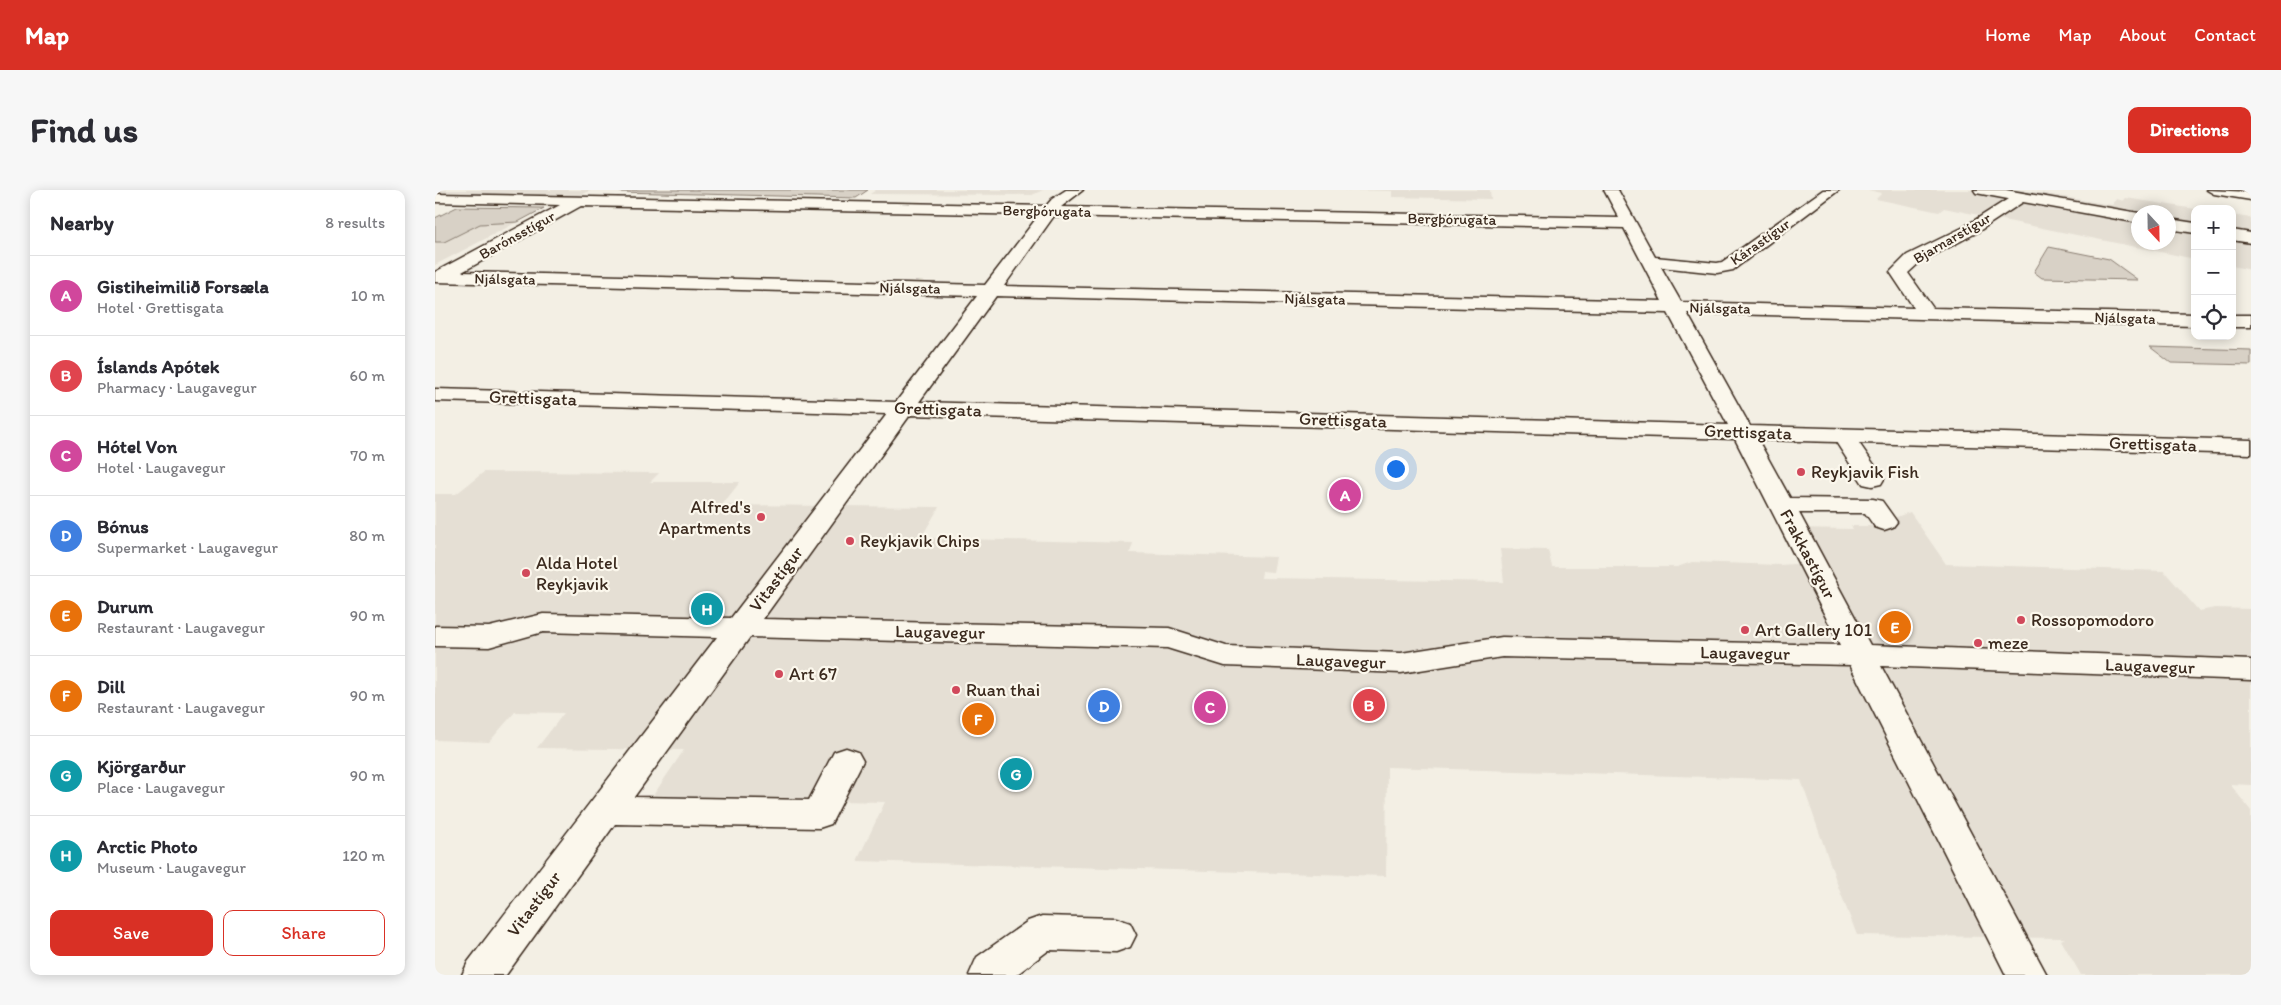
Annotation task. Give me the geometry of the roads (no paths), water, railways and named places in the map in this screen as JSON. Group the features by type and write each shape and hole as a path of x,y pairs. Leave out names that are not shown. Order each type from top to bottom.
{"street":[{"name":"Barónsstígur","path":"437,278 599,190"},
{"name":"Vitastígur","path":"482,975 1050,211 1057,202 1076,190"},
{"name":"Frakkastígur","path":"1611,190 1862,655 2027,975"},
{"name":"Kárastígur","path":"1649,261 1717,268 1727,266 1832,190"},
{"path":"1981,190 2021,197 2051,196 2131,216"},
{"path":"2214,190 2251,196"},
{"name":"Bjarnarstígur","path":"1926,312 1899,272 1913,259 1970,230 2021,197"},
{"name":"Bergþórugata","path":"435,198 1629,223"},
{"path":"2176,225 2191,227"},
{"path":"2236,236 2251,238"},
{"name":"Njálsgata","path":"437,278 1673,308 1926,312 2191,320"},
{"path":"2236,321 2251,321"},
{"name":"Grettisgata","path":"435,395 2251,447"},
{"path":"1843,434 1872,479"},
{"path":"1782,505 1873,506 1884,522"},
{"name":"Laugavegur","path":"435,636 489,637 543,623 1169,638 1225,656 1401,663 1502,647 1862,655 2251,670"},
{"path":"604,810 819,814 846,761"},
{"path":"989,975 991,970 1042,932 1116,935"}],"place":[{"name":"Reykjavik Fish","path":"1801,472"},
{"name":"Gistiheimilið Forsæla","path":"1345,495"},
{"name":"Alfred's Apartments","path":"761,517"},
{"name":"Reykjavik Chips","path":"850,541"},
{"name":"Alda Hotel Reykjavik","path":"526,573"},
{"name":"Arctic Photo","path":"707,609"},
{"name":"Rossopomodoro","path":"2021,620"},
{"name":"Durum","path":"1895,627"},
{"name":"Art Gallery 101","path":"1745,630"},
{"name":"meze","path":"1978,643"},
{"name":"Art 67","path":"779,674"},
{"name":"Ruan thai","path":"956,690"},
{"name":"Íslands Apótek","path":"1369,705"},
{"name":"Bónus","path":"1104,706"},
{"name":"Hótel Von","path":"1210,707"},
{"name":"Dill","path":"978,719"},
{"name":"Kjörgarður","path":"1016,774"}]}
